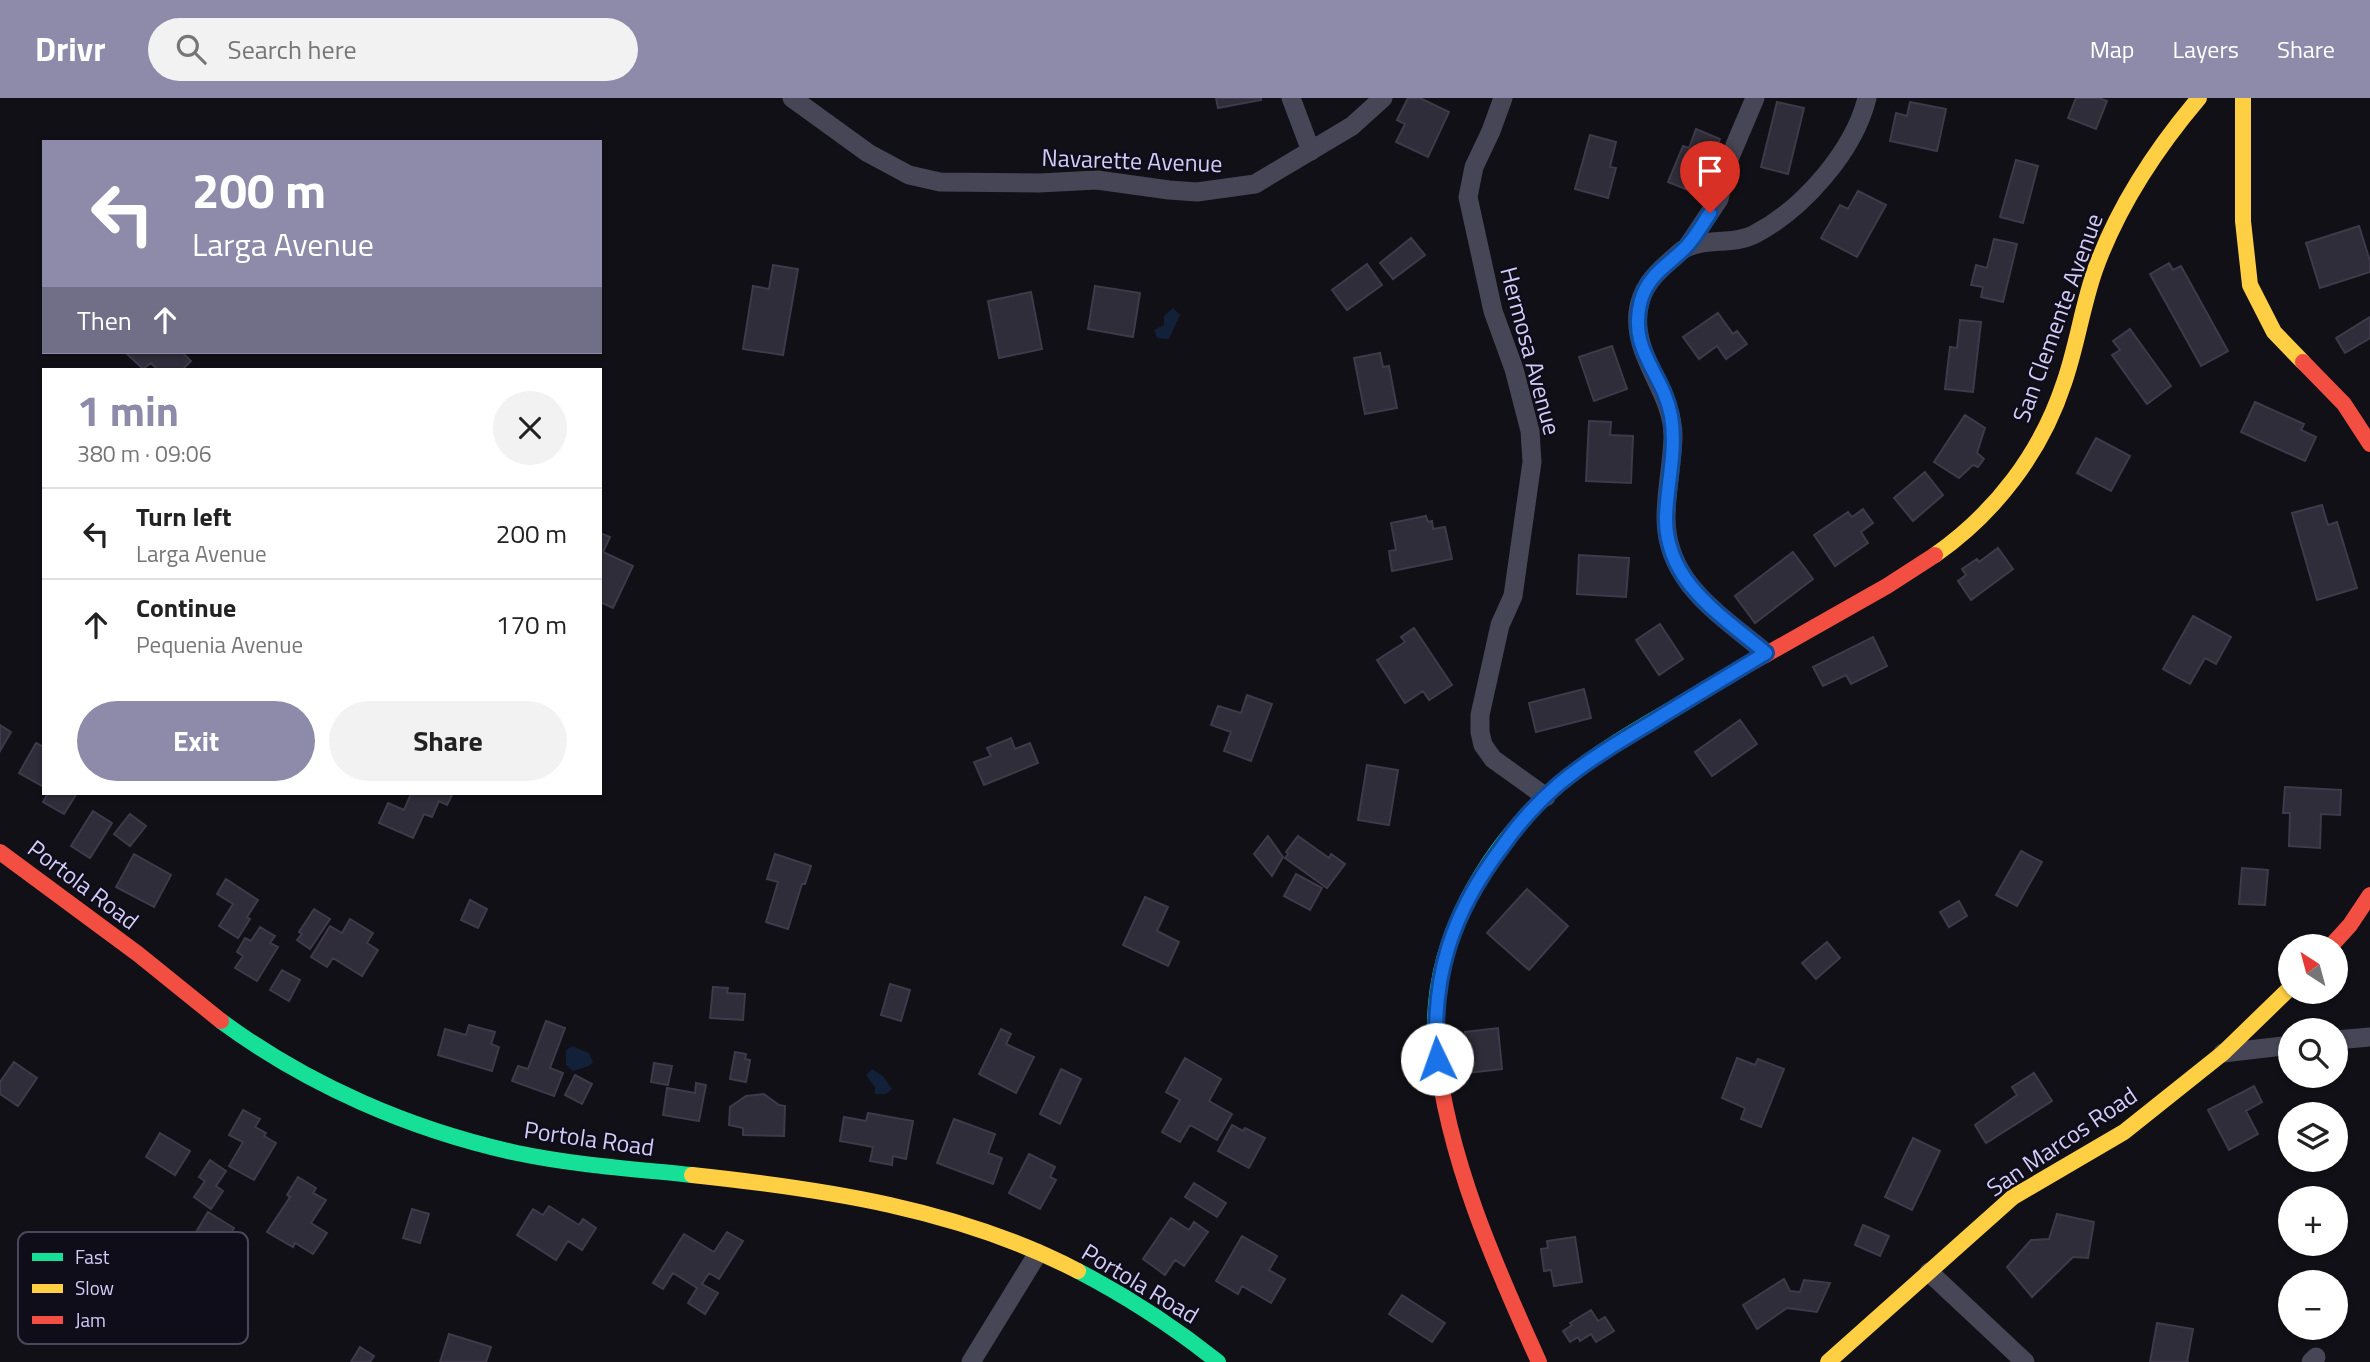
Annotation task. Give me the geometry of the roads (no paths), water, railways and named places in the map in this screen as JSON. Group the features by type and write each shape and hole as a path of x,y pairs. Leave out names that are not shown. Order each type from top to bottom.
{"street":[{"name":"Navarette Avenue","path":"792,98 868,153 909,176 940,181 1039,183 1097,180 1197,192 1255,184 1352,126 1383,98"},
{"path":"1291,98 1311,151"},
{"name":"Hermosa Avenue","path":"1503,98 1474,167 1468,197 1493,311 1514,369 1530,430 1532,462 1513,596 1500,625 1480,715 1480,732 1483,745 1493,759 1546,797"},
{"path":"1755,98 1727,164 1719,199 1687,247 1650,279 1638,311 1641,347 1671,416 1673,437 1666,518 1672,557 1681,576 1701,598 1766,653"},
{"path":"1687,247 1752,236 1795,208 1845,149 1862,117 1867,98"},
{"name":"San Clemente Avenue","path":"1539,1362 1480,1226 1456,1148 1441,1083 1435,1024 1438,989 1448,943 1462,910 1492,859 1517,826 1587,762 1766,653 1929,560 1976,522 2016,476 2038,442 2060,396 2093,273 2128,195 2150,159 2199,98"},
{"path":"2243,98 2243,221 2250,285 2274,332 2344,404 2370,444"},
{"name":"Portola Road","path":"0,852 138,954 254,1045 274,1058 382,1112 450,1135 517,1153 582,1163 793,1186 916,1210 990,1233 1038,1253 1116,1292 1177,1329 1218,1362"},
{"path":"2342,934 2370,895"},
{"name":"San Marcos Road","path":"1828,1362 2013,1197 2124,1132 2223,1053 2278,1000"},
{"path":"2348,1039 2370,1037"},
{"path":"2223,1053 2278,1047"},
{"path":"971,1362 1038,1253"},
{"path":"1929,1272 2025,1362"}],"water":[{"path":"1173,308 1180,315 1169,339 1157,338 1154,330 1164,325 1164,316"},
{"path":"572,1046 589,1053 593,1062 573,1071 566,1065 566,1050"},
{"path":"872,1069 883,1076 892,1089 886,1094 875,1094 875,1087 866,1075"}]}
